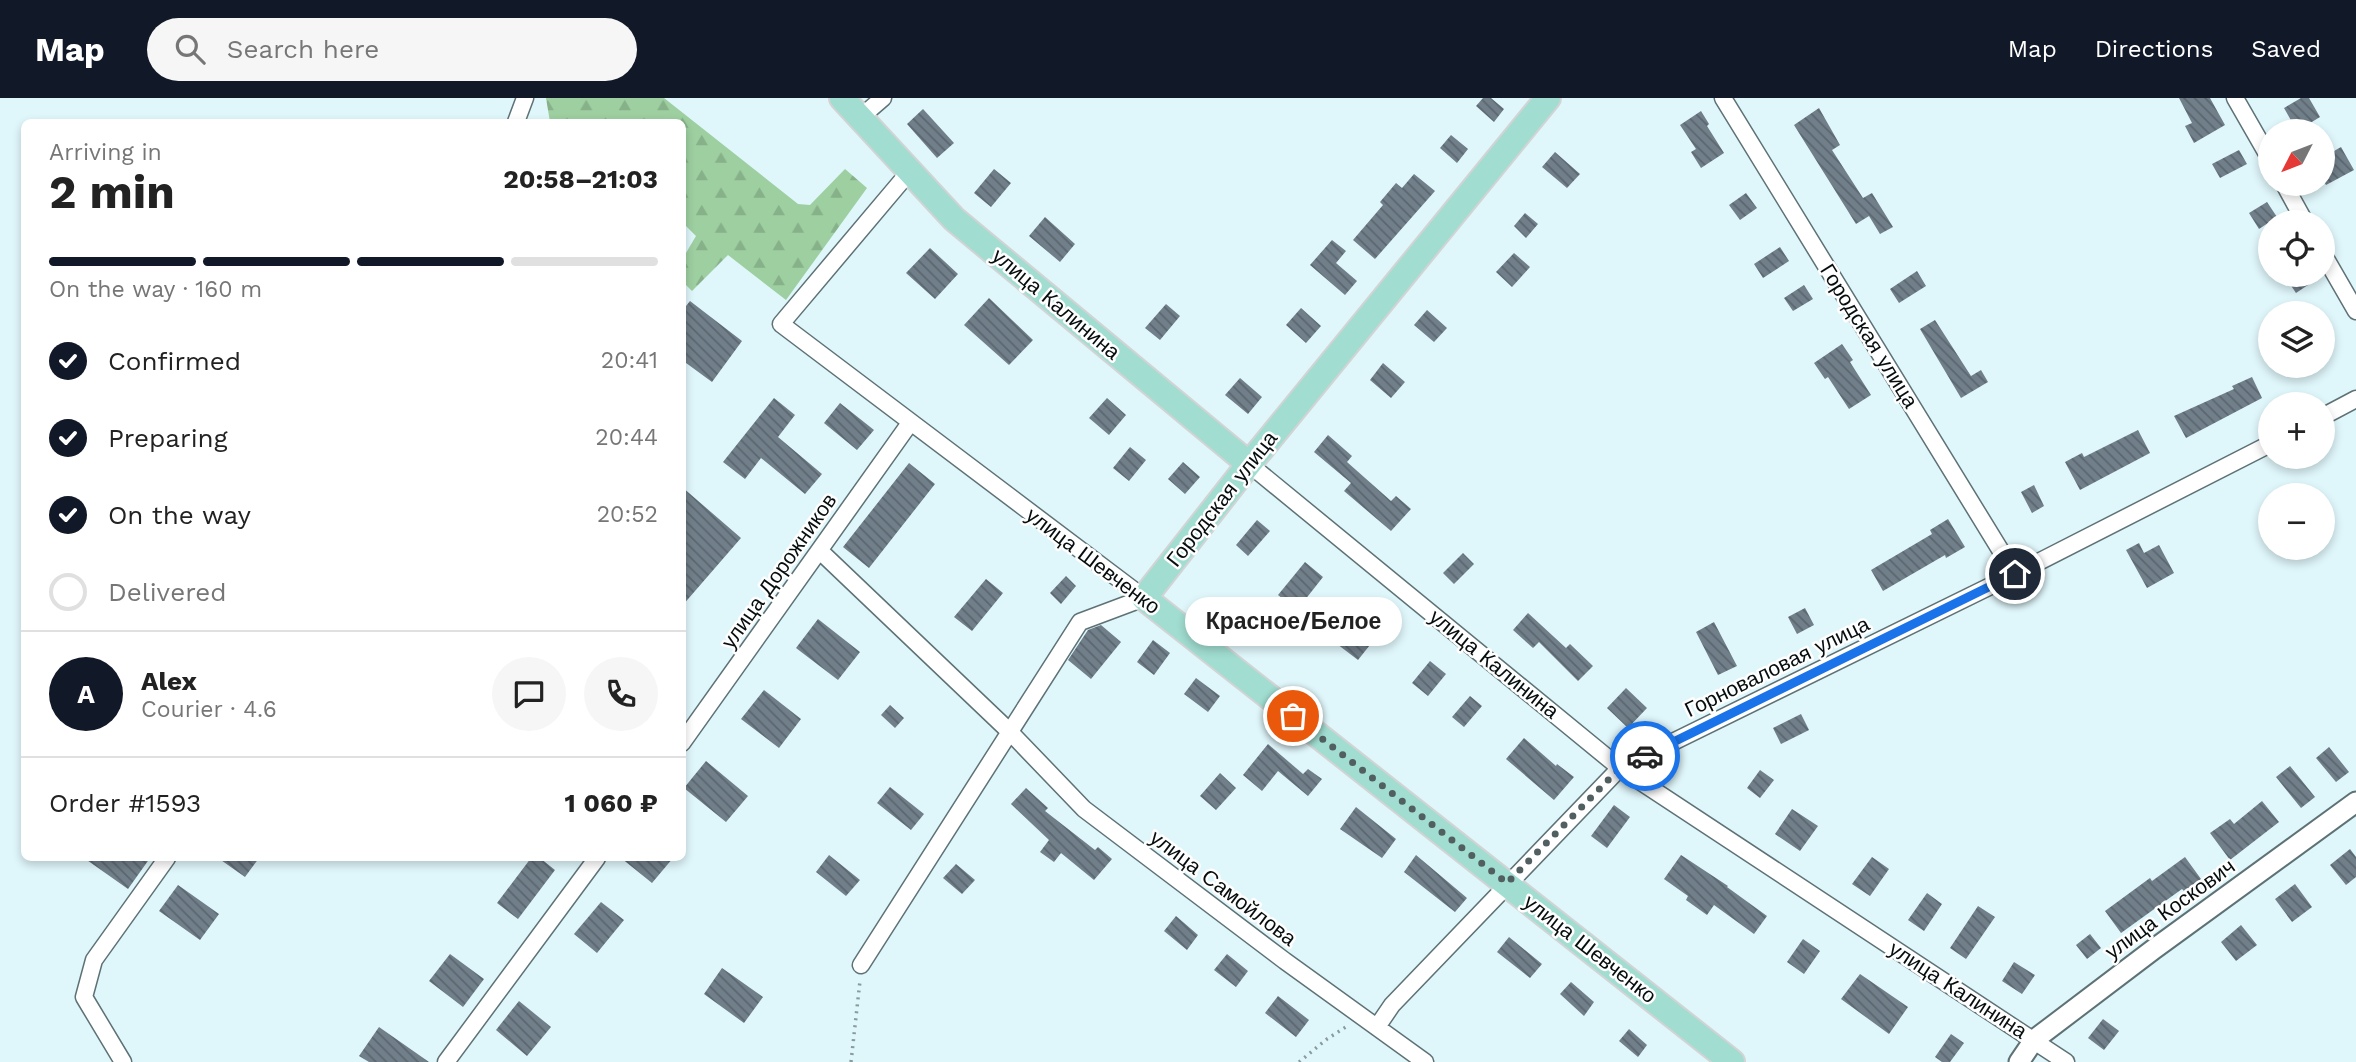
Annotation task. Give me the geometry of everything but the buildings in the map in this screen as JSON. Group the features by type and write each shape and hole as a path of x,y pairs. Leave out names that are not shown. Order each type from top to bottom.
{"main road":[{"name":"улица Калинина","path":"842,98 954,219 1249,464"},
{"name":"Городская улица","path":"1144,598 1249,464 1548,98"},
{"name":"улица Шевченко","path":"1144,598 1732,1062"}],"street":[{"path":"517,119 525,98"},
{"path":"860,117 883,98"},
{"name":"Городская улица","path":"1723,98 2015,574"},
{"path":"2235,98 2258,138"},
{"name":"улица Шевченко","path":"910,171 781,324 1144,598"},
{"path":"2335,275 2356,312"},
{"path":"2335,410 2356,400"},
{"name":"улица Дорожников","path":"686,737 910,424"},
{"name":"Горноваловая улица","path":"1377,1027 1392,1005 1620,768 2015,574 2258,450"},
{"name":"улица Калинина","path":"1249,464 1620,768 2066,1062"},
{"name":"улица Самойлова","path":"820,551 1010,732 1084,809 1285,961 1425,1062"},
{"path":"861,965 1080,622 1144,598"},
{"name":"улица Коскович","path":"2019,1062 2034,1040 2356,802"},
{"path":"123,1062 84,997 94,960 165,861"},
{"path":"446,1062 595,861"}],"path":[{"path":"851,1062 861,965"},
{"path":"1299,1062 1363,1017"}],"green space":[{"path":"546,98 664,98 798,204 810,205 845,169 867,188 786,300 728,255 692,291 686,285 686,253 696,236 686,226 686,119 550,119"}],"way so far":[{"path":"1293,716 1507,883 1620,768 1645,756"}],"place":[{"name":"Красное/Белое","path":"1293,716"}],"route":[{"path":"1645,756 2015,574"}]}
